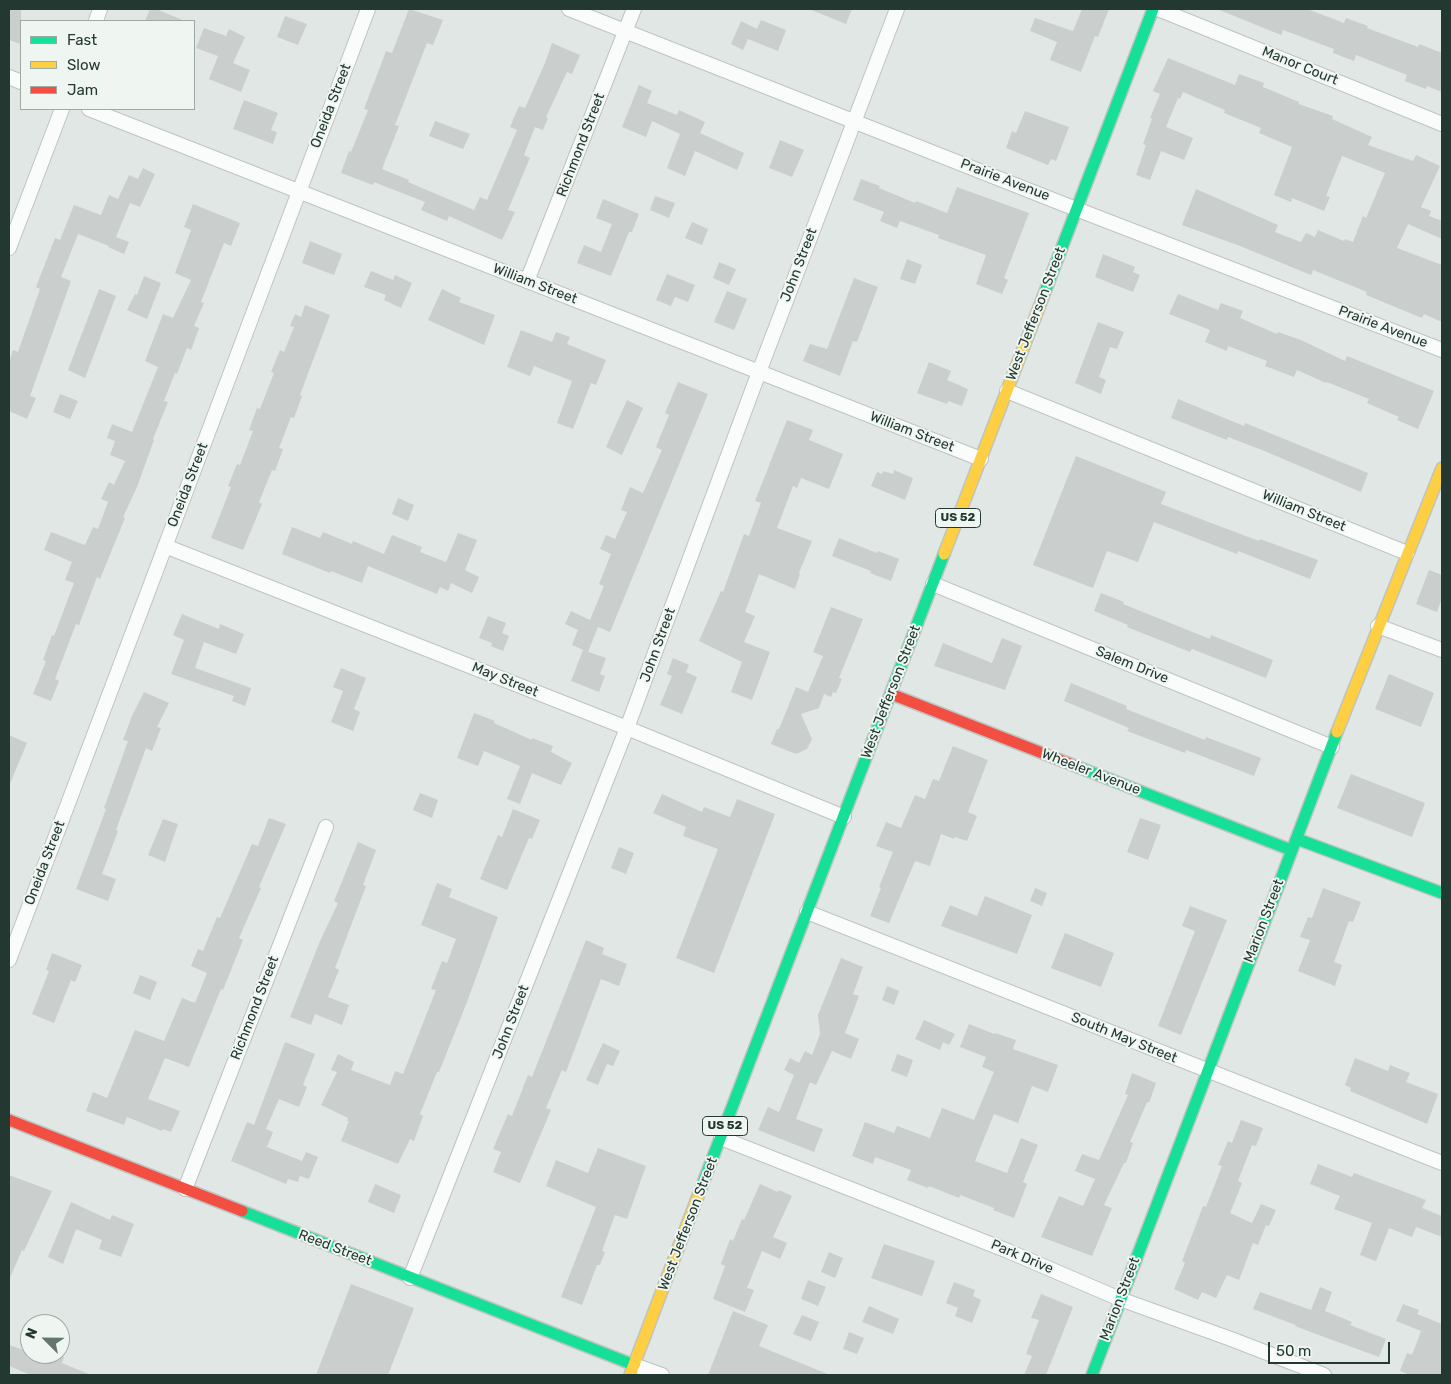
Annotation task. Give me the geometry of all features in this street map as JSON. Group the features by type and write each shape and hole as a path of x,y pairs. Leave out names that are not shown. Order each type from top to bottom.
{"street":[{"name":"Oneida Street","path":"9,960 368,9"},
{"name":"Prairie Avenue","path":"569,9 1442,350"},
{"name":"Richmond Street","path":"527,281 634,9"},
{"name":"John Street","path":"410,1278 627,728 759,372 897,9"},
{"name":"West Jefferson Street","path":"632,1370 1153,9"},
{"name":"Manor Court","path":"1158,9 1442,124"},
{"path":"9,248 62,110"},
{"name":"William Street","path":"92,110 981,459"},
{"name":"William Street","path":"1007,391 1407,553"},
{"name":"Marion Street","path":"1092,1375 1291,850 1442,468"},
{"name":"May Street","path":"165,546 627,728 844,817"},
{"name":"Salem Drive","path":"933,584 1332,746"},
{"path":"1378,626 1442,650"},
{"name":"Wheeler Avenue","path":"891,694 1291,850"},
{"name":"Richmond Street","path":"185,1190 326,826"},
{"path":"1296,839 1442,892"},
{"name":"South May Street","path":"807,912 1442,1163"},
{"name":"Reed Street","path":"9,1120 410,1278 632,1370 662,1375"},
{"name":"Park Drive","path":"721,1138 1008,1251 1120,1299 1324,1375"}],"building":[{"path":"9,9 21,9 20,44 9,40"},
{"path":"150,9 156,9 183,20 145,20"},
{"path":"409,9 443,20 433,45 427,43 395,125 399,126 382,169 474,210 480,197 487,200 517,130 510,127 519,106 525,108 552,43 580,55 572,74 567,72 546,117 548,118 543,130 535,127 524,155 530,158 508,210 515,212 502,240 449,216 447,221 421,210 425,202 374,182 373,185 341,173 368,110 364,109 386,51 392,53"},
{"path":"809,9 852,9 846,24"},
{"path":"1082,9 1109,9 1098,37 1095,36 1081,72 1050,60 1057,42 1030,31 1035,18 1073,31"},
{"path":"1217,9 1307,9 1344,23 1346,18 1418,47 1419,44 1442,53 1442,92 1427,86 1426,89 1405,81 1407,75 1356,55 1354,61 1333,53 1334,49 1283,30 1281,35"},
{"path":"285,16 307,24 298,45 277,37"},
{"path":"761,20 786,30 778,51 748,39 743,50 731,44 741,21 757,29"},
{"path":"204,28 226,36 229,29 245,37 233,63 250,70 241,92 209,79 218,56 196,48"},
{"path":"1168,58 1235,85 1239,74 1264,83 1263,87 1299,102 1299,104 1333,116 1332,119 1372,137 1368,145 1413,161 1416,155 1440,166 1421,207 1431,211 1429,216 1442,221 1442,239 1408,224 1397,248 1442,265 1442,322 1424,314 1422,318 1366,295 1367,292 1313,270 1311,275 1182,225 1196,189 1278,225 1275,232 1301,242 1306,233 1315,237 1318,230 1344,241 1345,239 1353,242 1363,216 1366,218 1385,173 1342,156 1326,196 1330,197 1324,211 1292,198 1291,202 1274,195 1292,147 1259,133 1261,128 1224,113 1225,110 1183,92 1180,99 1178,98 1166,127 1193,138 1184,160 1161,151 1150,180 1136,175 1146,145 1143,144 1152,119 1150,118 1160,94 1153,91"},
{"path":"639,85 652,91 647,103 677,115 679,110 705,122 700,133 744,153 737,170 695,151 685,176 667,168 680,134 652,121 646,137 622,127"},
{"path":"244,100 278,113 271,130 277,132 273,144 233,129"},
{"path":"1025,111 1069,127 1056,161 1051,159 1048,165 1006,148 1012,131 1016,133"},
{"path":"435,121 470,134 463,149 429,136"},
{"path":"780,140 804,150 792,177 769,168"},
{"path":"143,168 155,174 140,207 130,203 116,237 129,242 124,254 78,234 61,277 71,281 30,396 36,398 27,419 9,411 9,363 13,350 18,352 40,289 36,287 55,238 60,240 74,205 101,215 109,195 118,199 129,175 138,179"},
{"path":"861,179 915,203 916,201 947,213 957,187 1029,213 1004,278 1008,280 1002,294 976,284 986,255 938,238 939,235 900,221 897,228 880,221 884,212 853,200"},
{"path":"655,196 675,203 669,218 650,210"},
{"path":"603,199 639,214 632,232 629,232 611,276 577,263 584,245 601,252 612,224 596,218"},
{"path":"193,204 240,223 231,246 224,243 201,302 204,303 194,326 199,328 191,350 187,348 177,374 175,373 164,401 168,402 137,487 123,517 125,518 100,579 97,577 79,625 76,624 55,679 59,681 51,701 33,694 46,661 43,660 52,635 54,636 74,583 65,580 72,562 44,550 51,532 85,545 93,527 98,529 108,502 101,499 109,482 114,485 125,461 110,455 115,441 107,438 112,424 132,432 158,367 145,361 163,314 173,318 191,280 175,273 191,230 184,227"},
{"path":"692,222 708,229 702,245 685,238"},
{"path":"310,241 342,254 334,275 302,263"},
{"path":"1103,254 1135,267 1133,272 1140,275 1133,292 1095,277"},
{"path":"907,259 922,265 915,284 900,279"},
{"path":"719,262 736,269 729,285 713,278"},
{"path":"371,271 393,280 395,275 412,283 401,308 384,300 386,295 364,287"},
{"path":"667,274 695,285 688,302 675,297 671,306 656,300"},
{"path":"144,276 161,283 147,319 127,310 135,294 137,295"},
{"path":"854,278 878,287 857,342 853,341 840,376 803,361 810,344 827,349"},
{"path":"99,289 116,296 85,378 68,370"},
{"path":"442,289 461,298 459,302 495,315 484,345 428,320"},
{"path":"727,291 747,299 734,330 714,322"},
{"path":"1178,294 1218,310 1221,303 1243,311 1240,318 1277,334 1278,332 1301,340 1345,361 1347,356 1434,391 1418,429 1397,420 1399,417 1367,403 1369,399 1297,370 1294,377 1265,366 1267,361 1228,346 1227,351 1205,342 1210,330 1169,314"},
{"path":"305,305 330,315 300,395 302,396 294,418 291,417 279,448 283,449 275,471 272,470 259,502 262,504 243,550 211,538 231,487 228,486 237,464 240,465 253,431 249,430 257,408 260,409 274,373 271,372 280,350 284,352 294,327 290,326 295,314 301,317"},
{"path":"1098,322 1124,332 1117,349 1110,347 1099,377 1106,380 1101,394 1075,383"},
{"path":"521,330 552,342 556,332 570,337 567,344 606,360 596,385 591,383 573,429 557,423 572,381 534,366 530,376 507,367"},
{"path":"929,362 951,371 947,380 968,389 962,406 948,401 947,404 917,393"},
{"path":"678,382 708,394 610,632 598,627 588,652 572,645 578,630 565,624 571,611 590,620 604,586 599,584 611,554 600,549 606,535 615,539 627,512 621,510 630,487 643,493 662,450 656,447 669,415 665,413"},
{"path":"60,394 78,401 70,419 53,412"},
{"path":"1178,399 1244,426 1245,423 1368,473 1361,492 1262,450 1228,437 1227,440 1171,418"},
{"path":"627,400 643,408 622,455 606,447"},
{"path":"787,420 813,430 809,440 843,454 829,489 801,478 797,488 793,486 777,528 812,541 799,573 795,589 759,574 745,612 755,616 744,642 770,652 752,700 731,692 742,662 699,641 721,591 723,592 744,534 749,536 761,503 755,501"},
{"path":"1076,456 1166,492 1161,504 1259,541 1260,539 1318,560 1310,579 1238,551 1237,554 1154,522 1138,562 1107,551 1093,588 1033,565"},
{"path":"894,470 913,478 905,500 871,486 877,472 882,474 883,471 893,474"},
{"path":"398,498 414,505 408,521 392,514"},
{"path":"292,527 320,538 323,532 352,544 353,541 384,554 392,535 422,547 420,552 446,562 458,533 477,540 465,570 479,577 472,593 451,583 448,591 440,587 437,594 368,566 362,583 331,571 330,573 282,554"},
{"path":"839,538 877,553 878,551 899,559 891,581 832,556"},
{"path":"1429,570 1442,575 1442,598 1437,612 1416,604"},
{"path":"1101,593 1124,602 1123,604 1210,639 1211,635 1273,660 1266,678 1192,649 1190,652 1127,627 1128,625 1094,611"},
{"path":"831,607 863,619 839,678 842,679 836,693 833,692 831,697 824,694 819,708 801,714 812,739 807,749 796,754 771,744 796,687 808,692 823,656 813,652"},
{"path":"182,614 219,629 220,624 244,634 236,654 204,642 195,668 251,688 245,706 232,701 234,696 171,674 184,640 173,635"},
{"path":"488,616 506,623 502,633 509,636 503,651 491,646 492,643 479,638"},
{"path":"1002,638 1022,646 1005,690 934,666 943,643 992,663"},
{"path":"583,650 606,658 600,674 605,676 599,692 571,681"},
{"path":"673,658 689,665 686,672 697,677 682,714 660,705 672,676 667,674"},
{"path":"341,668 366,678 354,709 360,712 353,731 331,722 343,691 333,687"},
{"path":"1389,674 1434,693 1421,727 1375,709"},
{"path":"1071,683 1127,706 1126,709 1205,740 1206,737 1261,758 1254,776 1186,750 1185,753 1127,731 1129,728 1064,701"},
{"path":"144,692 169,703 157,727 161,728 152,751 146,748 102,874 116,879 108,901 76,889 106,809 104,808 128,741 123,740"},
{"path":"474,713 495,721 494,723 532,740 532,738 553,746 551,752 572,763 561,785 532,773 520,804 507,799 520,766 484,751 478,766 457,758"},
{"path":"9,735 27,743 9,786"},
{"path":"953,746 988,760 968,812 977,816 967,841 941,834 930,866 915,861 889,923 870,916 893,852 876,846 886,822 901,828 915,795 925,799 933,779 939,781"},
{"path":"1351,774 1425,803 1412,837 1337,808"},
{"path":"420,793 438,800 432,818 413,810"},
{"path":"662,794 702,812 704,807 730,817 737,799 775,814 714,973 676,958 718,849 683,836 686,827 653,813"},
{"path":"513,809 540,820 532,839 529,838 507,890 480,879 498,835 502,837"},
{"path":"269,818 286,824 239,938 243,940 223,990 221,989 189,1067 165,1058 148,1099 180,1111 171,1132 163,1129 162,1131 127,1117 124,1125 86,1111 93,1092 107,1098 135,1030 164,1041 182,998 195,1003 207,973 191,966 198,949 203,951 217,917 220,918 252,844 258,846"},
{"path":"1140,818 1161,825 1148,860 1127,852"},
{"path":"163,819 178,824 165,862 148,855"},
{"path":"358,842 376,850 363,885 366,886 335,968 339,970 328,997 349,1005 342,1025 315,1014 311,1025 290,1017 320,941 338,903 334,901"},
{"path":"619,847 634,853 626,874 611,868"},
{"path":"437,883 452,889 449,897 498,917 467,1002 420,1114 423,1116 414,1141 410,1139 398,1164 341,1141 349,1121 347,1121 348,1118 321,1105 337,1072 331,1070 338,1054 354,1062 351,1070 390,1085 395,1071 403,1074 436,990 431,989 442,961 447,963 456,939 421,925"},
{"path":"1035,888 1047,893 1042,906 1030,901"},
{"path":"1323,888 1361,902 1353,922 1349,921 1334,962 1342,965 1335,986 1298,971 1310,940 1300,937 1308,917 1312,918"},
{"path":"985,896 1032,915 1017,954 941,926 950,905 977,916"},
{"path":"1190,906 1227,920 1181,1035 1158,1026 1195,931 1182,926"},
{"path":"1065,933 1114,953 1101,987 1051,968"},
{"path":"586,940 604,948 602,954 627,964 619,986 601,979 566,1072 562,1070 546,1108 551,1110 520,1183 493,1172 501,1152 493,1149 508,1114 512,1116 528,1075 532,1077"},
{"path":"52,953 82,965 75,982 71,980 54,1023 32,1014 49,971 46,970"},
{"path":"841,958 863,967 853,994 859,996 845,1033 859,1039 851,1059 832,1051 816,1085 810,1082 796,1119 823,1129 814,1152 758,1130 768,1107 779,1112 794,1075 784,1070 790,1058 799,1063 805,1051 812,1055 820,1034 818,1015"},
{"path":"140,975 157,982 150,1000 133,993"},
{"path":"887,986 899,991 894,1005 882,1000"},
{"path":"924,1020 955,1034 949,1045 943,1042 940,1050 915,1039"},
{"path":"969,1024 1016,1040 1013,1049 1058,1065 1048,1092 1032,1086 1018,1123 994,1114 975,1161 1007,1173 1021,1138 1038,1145 1023,1182 1027,1184 1014,1218 960,1195 959,1198 929,1186 928,1188 907,1180 911,1170 875,1157 873,1164 852,1156 865,1122 894,1133 897,1126 930,1138 942,1108 974,1120 994,1072 982,1067 986,1057 960,1047"},
{"path":"285,1042 315,1054 303,1085 307,1087 299,1107 279,1099 266,1129 273,1132 267,1147 302,1161 306,1152 318,1157 309,1179 300,1176 298,1182 288,1179 286,1184 231,1161 247,1122 254,1125"},
{"path":"603,1043 620,1051 613,1066 607,1064 598,1085 586,1080"},
{"path":"897,1054 913,1060 907,1077 891,1071"},
{"path":"1355,1058 1388,1071 1390,1065 1410,1073 1406,1082 1438,1094 1427,1124 1350,1091 1351,1088 1345,1085"},
{"path":"1132,1073 1156,1083 1149,1103 1147,1102 1130,1142 1133,1143 1126,1163 1124,1163 1104,1205 1112,1208 1092,1256 1041,1237 1059,1196 1083,1206 1095,1179 1075,1171 1082,1154 1099,1160 1128,1095 1125,1094"},
{"path":"1241,1120 1263,1128 1256,1146 1252,1145 1238,1181 1242,1183 1230,1213 1252,1223 1261,1204 1276,1210 1269,1226 1266,1225 1258,1245 1253,1243 1239,1280 1227,1275 1216,1298 1202,1292 1198,1300 1174,1289 1185,1263 1182,1261 1203,1206 1206,1207 1222,1166 1218,1165 1228,1141 1232,1143"},
{"path":"598,1148 646,1166 627,1219 615,1215 602,1251 605,1252 600,1265 597,1265 582,1305 561,1297 596,1207 546,1186 556,1160 588,1173"},
{"path":"1318,1164 1352,1177 1354,1173 1426,1200 1422,1208 1442,1216 1442,1237 1416,1227 1412,1237 1389,1228 1376,1261 1360,1255 1372,1223 1334,1209 1340,1196 1310,1184"},
{"path":"9,1175 52,1191 9,1280"},
{"path":"375,1184 401,1195 394,1213 368,1202"},
{"path":"760,1184 792,1196 773,1237 787,1243 780,1259 762,1251 747,1288 754,1290 745,1312 713,1299 725,1266 721,1264 730,1239 733,1241"},
{"path":"71,1202 110,1220 112,1215 134,1224 121,1257 99,1249 102,1240 76,1229 63,1264 48,1257"},
{"path":"884,1244 935,1261 922,1296 871,1278"},
{"path":"829,1252 843,1258 835,1278 821,1272"},
{"path":"808,1280 826,1287 818,1306 801,1299"},
{"path":"954,1282 975,1290 973,1296 981,1300 972,1323 955,1316 958,1308 946,1303"},
{"path":"351,1284 414,1308 388,1375 316,1375"},
{"path":"1320,1287 1332,1292 1325,1311 1352,1322 1350,1325 1386,1339 1379,1357 1253,1309 1260,1292 1311,1310"},
{"path":"1041,1294 1073,1307 1046,1375 1024,1375 1032,1356 1026,1354 1039,1320 1031,1318"},
{"path":"1403,1304 1419,1310 1417,1314 1442,1324 1442,1375 1410,1375 1400,1371 1407,1353 1412,1355 1421,1331 1396,1321"},
{"path":"869,1306 899,1319 893,1334 862,1322"},
{"path":"733,1311 768,1325 759,1346 830,1375 708,1375"},
{"path":"802,1315 819,1322 811,1341 793,1334"},
{"path":"849,1332 864,1338 857,1354 843,1349"},
{"path":"9,1345 20,1349 20,1364 64,1364 91,1375 31,1375 9,1366"}],"traffic: fast":[{"path":"1043,297 1153,9"},
{"path":"698,1196 944,554"},
{"path":"1092,1375 1337,732"},
{"path":"1078,767 1291,850"},
{"path":"1297,839 1442,893"},
{"path":"242,1211 634,1365"}],"traffic: slow":[{"path":"944,554 1043,297"},
{"path":"1337,732 1442,468"},
{"path":"630,1375 698,1196"}],"traffic: jam":[{"path":"891,694 1078,767"},
{"path":"9,1120 242,1211"}]}
